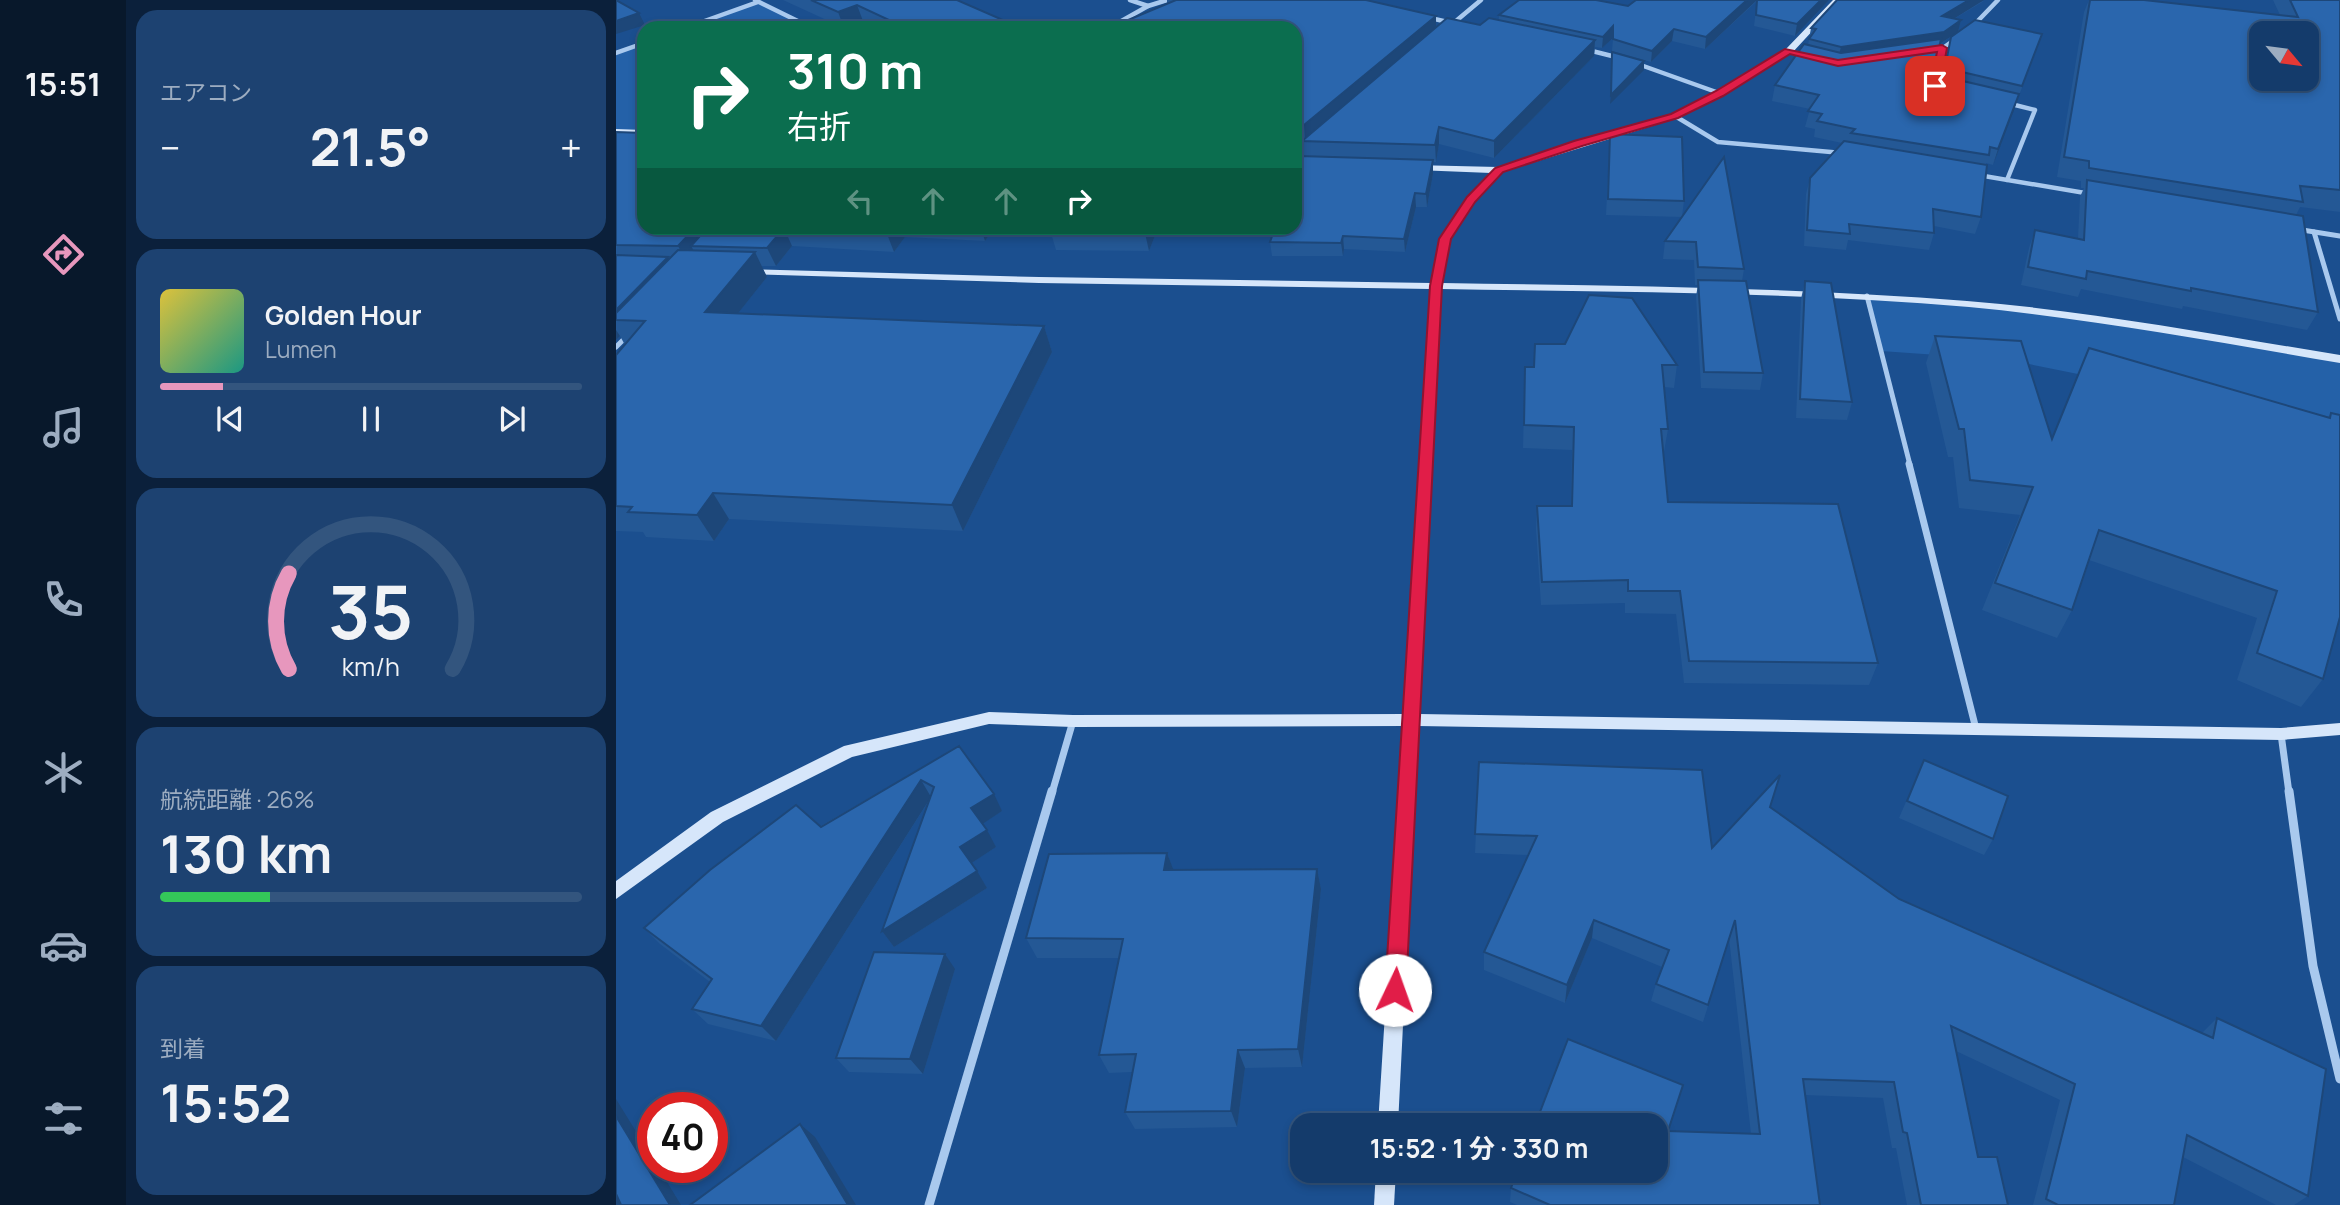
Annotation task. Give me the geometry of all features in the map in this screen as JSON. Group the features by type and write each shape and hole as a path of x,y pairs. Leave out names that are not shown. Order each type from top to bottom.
{"street":[{"path":"1130,0 1148,6"},
{"path":"1121,21 1148,6 1167,0"},
{"path":"1443,32 1481,0"},
{"path":"1404,167 1499,170 1675,116 1795,53 1837,0"},
{"path":"1916,52 1942,48 1972,28 1998,0"},
{"path":"703,21 756,1 797,21"},
{"path":"1413,14 1467,26"},
{"path":"616,53 637,46"},
{"path":"1935,86 1942,48"},
{"path":"1585,50 1642,64 1720,93"},
{"path":"1997,101 2035,110 2007,180"},
{"path":"1675,116 1718,142 1847,153"},
{"path":"616,132 637,133"},
{"path":"1302,152 1316,139"},
{"path":"1302,164 1309,164"},
{"path":"1389,1113 1436,286 1445,239 1471,200 1499,170"},
{"path":"1967,173 2101,196"},
{"path":"2287,227 2340,236"},
{"path":"2314,232 2340,319"},
{"path":"728,270 1039,280 1749,291 1867,296 2086,317 2340,359"},
{"path":"1867,296 1976,729"},
{"path":"616,347 634,328"},
{"path":"616,891 717,817 849,751 989,718 1073,721 1410,720 1754,728 2281,734 2340,729"},
{"path":"929,1205 1073,721"},
{"path":"2281,734 2313,966 2340,1079"},
{"path":"1384,1205 1385,1183"}],"shaded area":[{"path":"758,2 797,21 705,21"},
{"path":"637,46 637,133 616,132 616,53"},
{"path":"1867,296 2086,317 2340,359 2340,430 2232,405 2009,360 1881,351"}],"building":[{"path":"616,0 639,13 616,21"},
{"path":"811,0 957,0 1005,21 891,21 857,5 838,12"},
{"path":"1176,0 1366,0 1436,16 1304,125 1302,21 1126,21"},
{"path":"1519,0 1596,0 1628,6 1636,0 1747,0 1706,37 1674,29 1652,51 1613,39 1613,26 1603,37 1499,15"},
{"path":"1757,0 1821,0 1797,24 1756,15"},
{"path":"1837,0 1969,0 1942,16 1961,20 1944,32 1841,47 1809,39 1816,29 1811,28"},
{"path":"2090,0 2144,0 2298,17 2290,0 2340,0 2340,190 2300,186 2303,202 2089,168 2089,161 2064,157"},
{"path":"1447,18 1480,25 1489,18 1595,40 1494,141 1439,127 1435,145 1302,141"},
{"path":"1975,20 2042,34 2022,86 1945,68 1951,37"},
{"path":"1941,39 1934,70 1937,75 2019,94 1998,149 1990,147 1989,155 1851,133 1855,129 1817,121 1822,114 1808,111 1819,95 1775,85 1804,44 1841,53"},
{"path":"1612,52 1644,61 1611,95"},
{"path":"616,132 637,133 637,235 688,235 678,246 616,245"},
{"path":"1610,134 1682,137 1684,201 1608,199"},
{"path":"1844,141 1987,165 1981,217 1933,209 1934,233 1849,224 1850,234 1807,230 1810,178"},
{"path":"1302,156 1433,160 1426,194 1415,193 1404,239 1343,236 1341,243 1270,242 1272,235 1302,235"},
{"path":"1724,157 1744,269 1698,267 1696,242 1665,241"},
{"path":"2087,180 2303,216 2318,312 2087,271 2086,279 2028,267 2035,230 2084,240"},
{"path":"701,235 778,235 767,248 691,246"},
{"path":"678,250 755,252 705,312 1044,326 952,505 713,493 697,515 628,512 632,507 616,506 616,355 645,321 616,320 616,313"},
{"path":"616,255 668,257 616,310"},
{"path":"1698,280 1746,281 1763,373 1704,372"},
{"path":"1805,281 1831,283 1852,402 1800,399"},
{"path":"1589,295 1632,298 1677,365 1662,365 1668,429 1661,429 1668,502 1838,504 1878,663 1689,661 1680,591 1628,591 1628,580 1542,582 1537,506 1572,506 1574,427 1524,425 1525,367 1534,367 1535,344 1565,344"},
{"path":"1935,336 2021,341 2052,439 2089,348 2330,418 2331,413 2340,415 2340,617 2323,679 2257,653 2277,591 2099,530 2072,610 1995,583 2033,487 1970,480 1964,429 1959,429"},
{"path":"959,746 994,794 971,808 987,830 960,847 977,871 882,931 934,787 921,780 761,1026 692,1009 712,979 644,928 710,870 796,805 821,827"},
{"path":"1924,760 2008,796 1993,839 1907,801"},
{"path":"1479,762 1702,770 1712,848 1780,775 1770,807 1899,899 2213,1038 2217,1018 2326,1069 2308,1196 2187,1135 2174,1205 2058,1205 2046,1199 2075,1084 1951,1026 1978,1157 1997,1157 2008,1205 1921,1205 1894,1082 1803,1079 1820,1205 1550,1205 1511,1188 1513,1183 1668,1183 1668,1131 1760,1134 1735,920 1708,1005 1656,984 1669,950 1594,920 1567,985 1484,952 1537,836 1475,834"},
{"path":"1167,853 1164,870 1317,869 1298,1049 1238,1050 1231,1111 1125,1112 1136,1054 1099,1055 1123,939 1026,938 1049,854"},
{"path":"874,952 945,954 910,1059 836,1058"},
{"path":"1568,1039 1683,1085 1668,1131 1668,1113 1540,1113"},
{"path":"616,1116 637,1151 637,1183 657,1183 670,1205 621,1205 616,1194"},
{"path":"800,1124 848,1205 690,1205 720,1183 728,1183 728,1177"}],"route":[{"path":"1395,990 1436,286 1445,239 1471,200 1499,170 1675,116 1720,93 1788,51 1838,63 1942,48 1935,86"}]}
